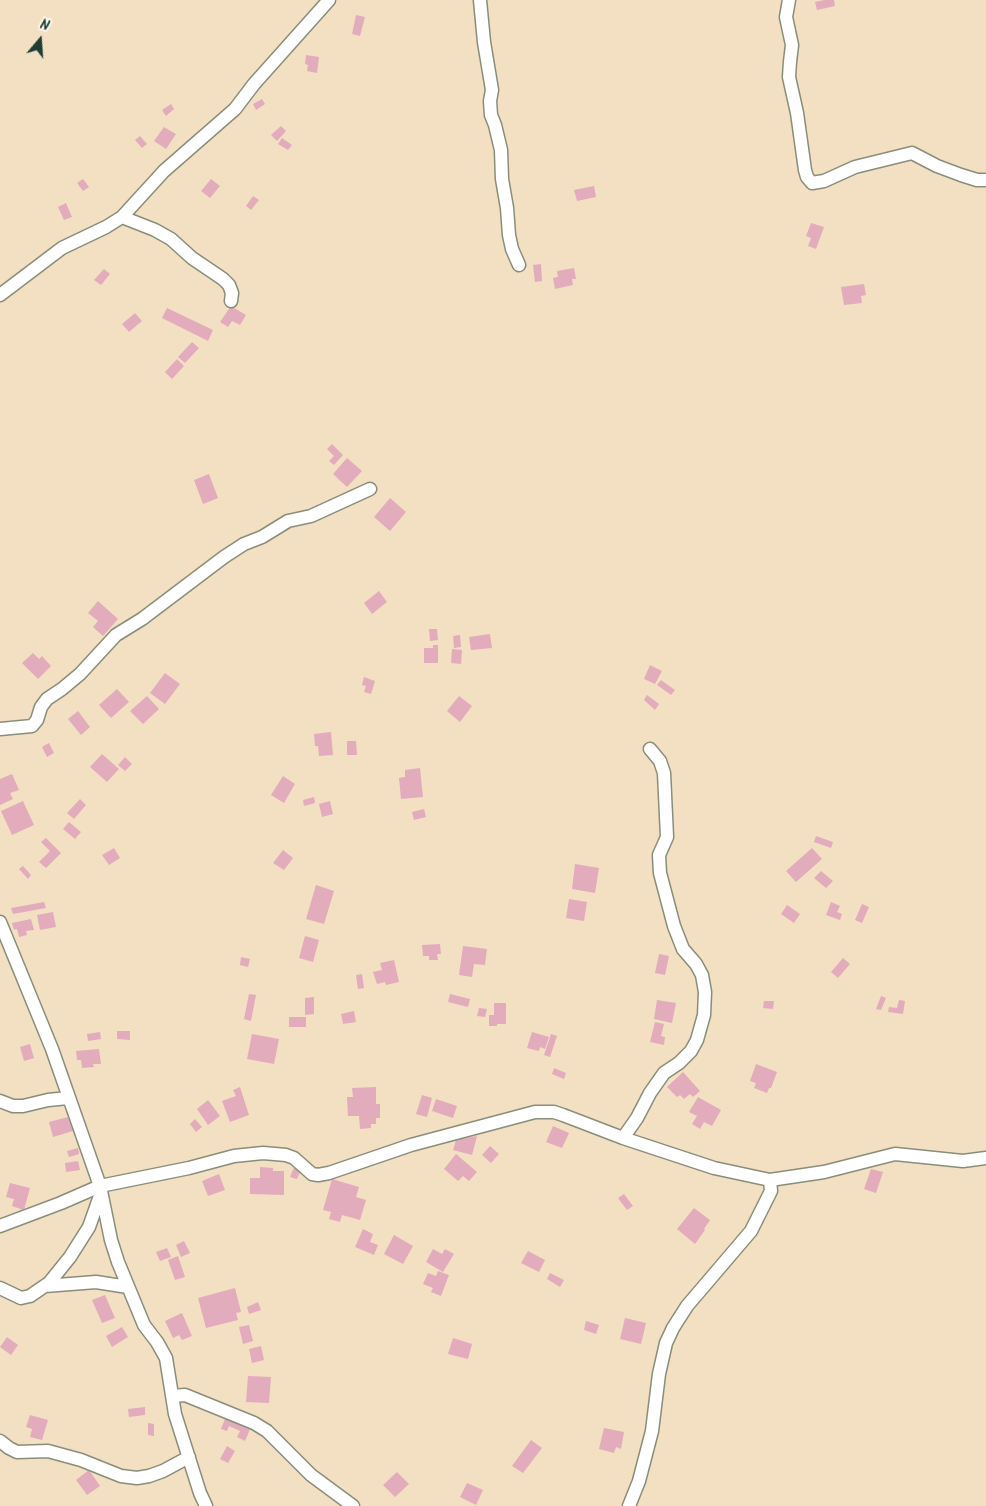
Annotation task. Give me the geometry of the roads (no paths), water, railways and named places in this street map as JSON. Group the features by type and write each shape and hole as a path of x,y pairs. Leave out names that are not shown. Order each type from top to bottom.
{"street":[{"path":"0,295 62,248 106,227 122,217 164,171 234,109 266,70 329,0"},
{"path":"480,0 484,42 492,90 490,101 491,115 501,150 502,179 509,236 519,265"},
{"path":"789,0 786,17 792,45 790,77 805,170 807,177 812,182 824,181 854,167 912,153 937,166 961,175 977,180 986,180"},
{"path":"122,217 171,239 192,258 223,279 229,285 232,293 231,301"},
{"path":"0,729 32,726 37,720 46,699 62,689 86,668 116,635 142,619 244,544 262,538 288,521 311,516 370,489"},
{"path":"623,1138 664,1073 679,1063 691,1051 697,1040 704,1015 705,992 702,975 696,964 683,949 674,926 660,873 659,855 667,837 664,773 660,761 650,749"},
{"path":"0,922 52,1049 101,1188 111,1240 128,1287 144,1325 166,1358 175,1414 200,1493 206,1506"},
{"path":"0,1101 13,1106 23,1106 48,1100 68,1098"},
{"path":"0,1226 101,1188 234,1156 263,1153 286,1155 294,1158 312,1174 318,1175 329,1173 411,1144 535,1112 554,1112 623,1138 714,1168 770,1180 824,1172 895,1154 963,1162 986,1158"},
{"path":"628,1506 639,1481 652,1431 659,1374 666,1343 672,1328 687,1306 751,1231 771,1191 770,1180"},
{"path":"0,1288 21,1298 30,1296 45,1286 70,1257 89,1227 101,1188"},
{"path":"45,1286 96,1282 128,1287"},
{"path":"172,1396 185,1395 254,1423 268,1431 311,1474 353,1506"},
{"path":"0,1441 17,1452 48,1451 81,1460 121,1476 137,1478 163,1471 189,1456"}]}
